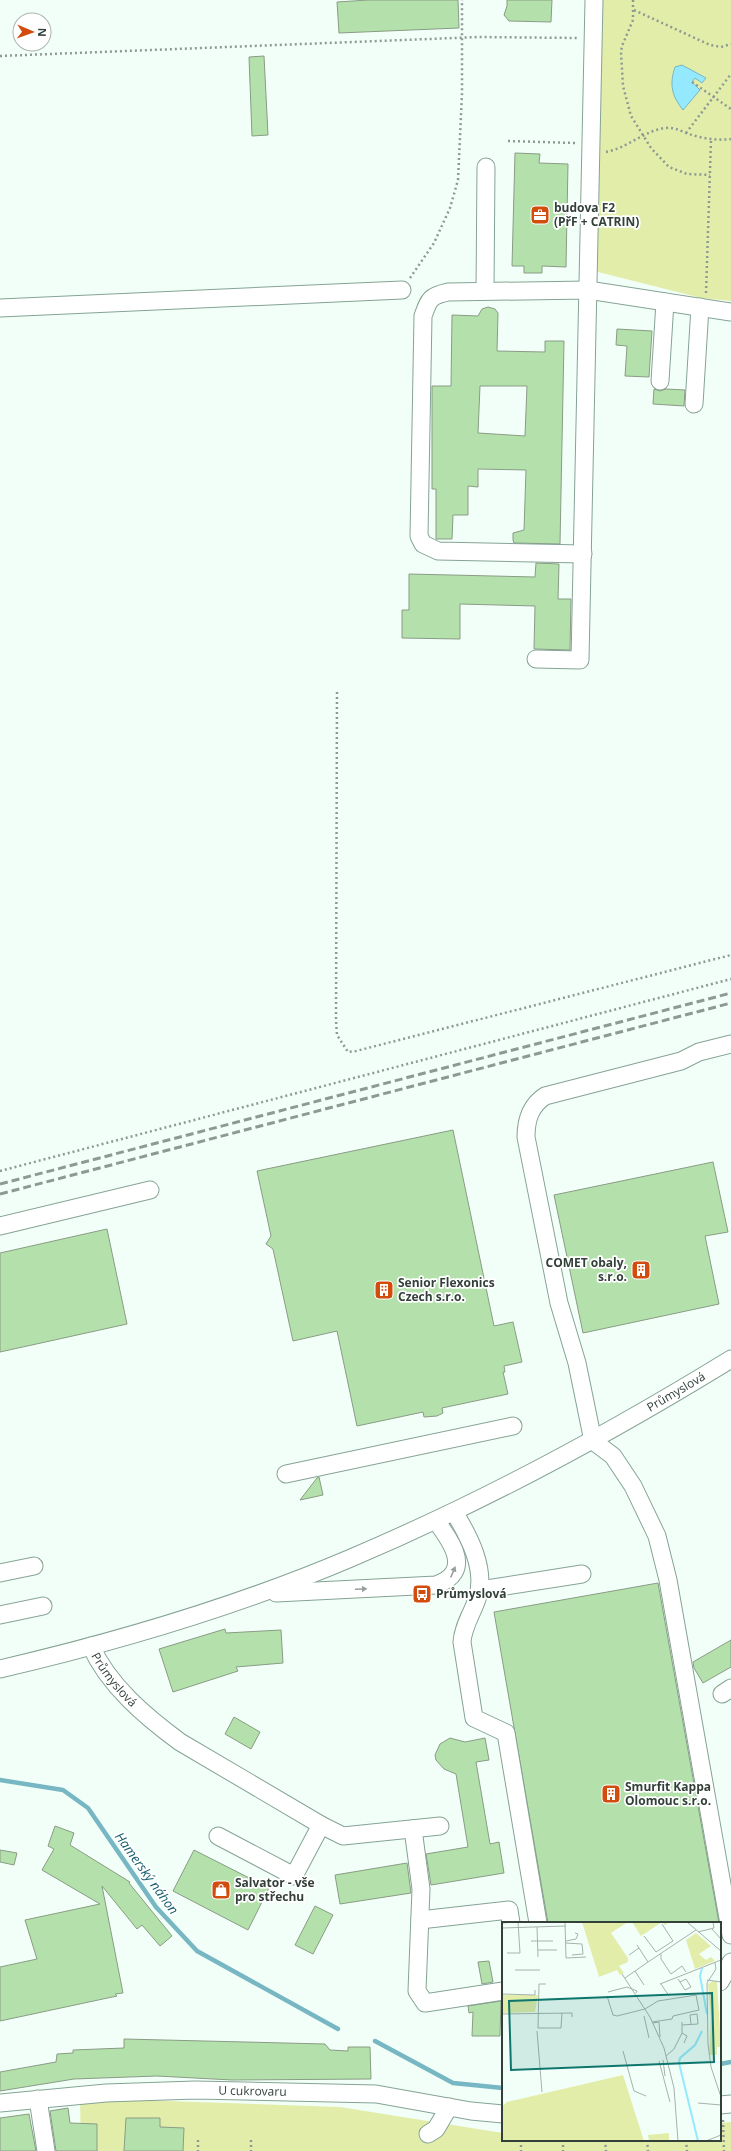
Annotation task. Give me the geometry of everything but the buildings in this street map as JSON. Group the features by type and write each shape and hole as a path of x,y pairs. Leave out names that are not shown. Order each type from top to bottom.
{"street":[{"path":"536,659 580,660 594,0"},
{"path":"485,291 486,167"},
{"path":"0,308 402,290"},
{"path":"583,554 438,551 423,544 419,536 423,316 429,301 434,295 448,292 588,290 731,312"},
{"path":"660,381 665,302"},
{"path":"694,404 703,307"},
{"path":"731,1044 699,1052 682,1061 545,1096 532,1108 528,1117 526,1146 559,1303 577,1363 593,1441 613,1456 633,1486 657,1536 668,1580 731,1935"},
{"path":"0,1226 150,1190"},
{"name":"Průmyslová","path":"0,1669 91,1646 194,1616 350,1558 436,1521 593,1441 731,1359"},
{"path":"286,1474 513,1426"},
{"path":"454,1512 472,1542 480,1590 463,1631 462,1655 474,1718 506,1733 538,1922"},
{"path":"259,1593 436,1585 447,1581 454,1573 457,1560 450,1539 436,1521"},
{"path":"0,1573 34,1566"},
{"path":"480,1590 582,1574"},
{"path":"0,1615 43,1606"},
{"name":"Průmyslová","path":"91,1646 106,1673 159,1727 180,1742 342,1836 440,1826"},
{"path":"218,1836 294,1876 321,1825"},
{"path":"413,1829 421,1889 417,1991 425,2003 502,1991"},
{"path":"420,1920 509,1910 511,1922"},
{"path":"721,1980 731,1962"},
{"name":"U cukrovaru","path":"0,2104 106,2093 195,2090 376,2094 449,2107 502,2114"},
{"path":"38,2099 46,2151"},
{"path":"428,2134 436,2129 449,2107"}],"path":[{"path":"402,290 434,243 450,208 458,180 463,38 462,0"},
{"path":"633,0 634,10 630,30 622,46 623,86 631,116 643,137 659,158 669,167 687,174 710,175"},
{"path":"634,10 710,45 721,47 731,44"},
{"path":"0,56 463,38 593,38"},
{"path":"686,133 731,74"},
{"path":"692,82 731,109"},
{"path":"508,141 591,144 602,152 618,150 643,137 666,128 678,129 686,133 711,140 731,139"},
{"path":"703,307 711,140"},
{"path":"337,692 336,1021 337,1035 348,1052 356,1052 731,955"},
{"path":"0,1171 731,979"},
{"path":"724,2151 725,2108"},
{"path":"198,2140 198,2151"},
{"path":"251,2140 251,2151"},
{"path":"647,2141 648,2151"},
{"path":"686,2141 687,2151"}],"green space":[{"path":"599,0 731,0 731,301 701,298 598,272 595,263"},
{"path":"80,2098 340,2107 502,2133 502,2141 721,2141 721,2123 731,2122 731,2151 81,2151"}],"water":[{"path":"682,65 706,78 702,83 695,78 692,82 700,90 683,110 676,100 672,85 675,67"}],"waterway":[{"name":"Hamerský náhon","path":"0,1780 63,1790 88,1808 156,1907 197,1951 338,2029"},
{"name":"Hamerský náhon","path":"375,2041 453,2083 502,2088"},
{"name":"Hamerský náhon","path":"721,2064 731,2062"}],"railway":[{"path":"0,1184 731,993"},
{"path":"0,1194 731,1003"}],"place":[{"name":"budova F2 (PřF + CATRIN)","path":"540,215"},
{"name":"COMET obaly, s.r.o.","path":"641,1270"},
{"name":"Senior Flexonics Czech s.r.o.","path":"384,1290"},
{"name":"Průmyslová","path":"422,1594"},
{"name":"Smurfit Kappa Olomouc s.r.o.","path":"611,1794"},
{"name":"Salvator - vše pro střechu","path":"221,1890"}]}
